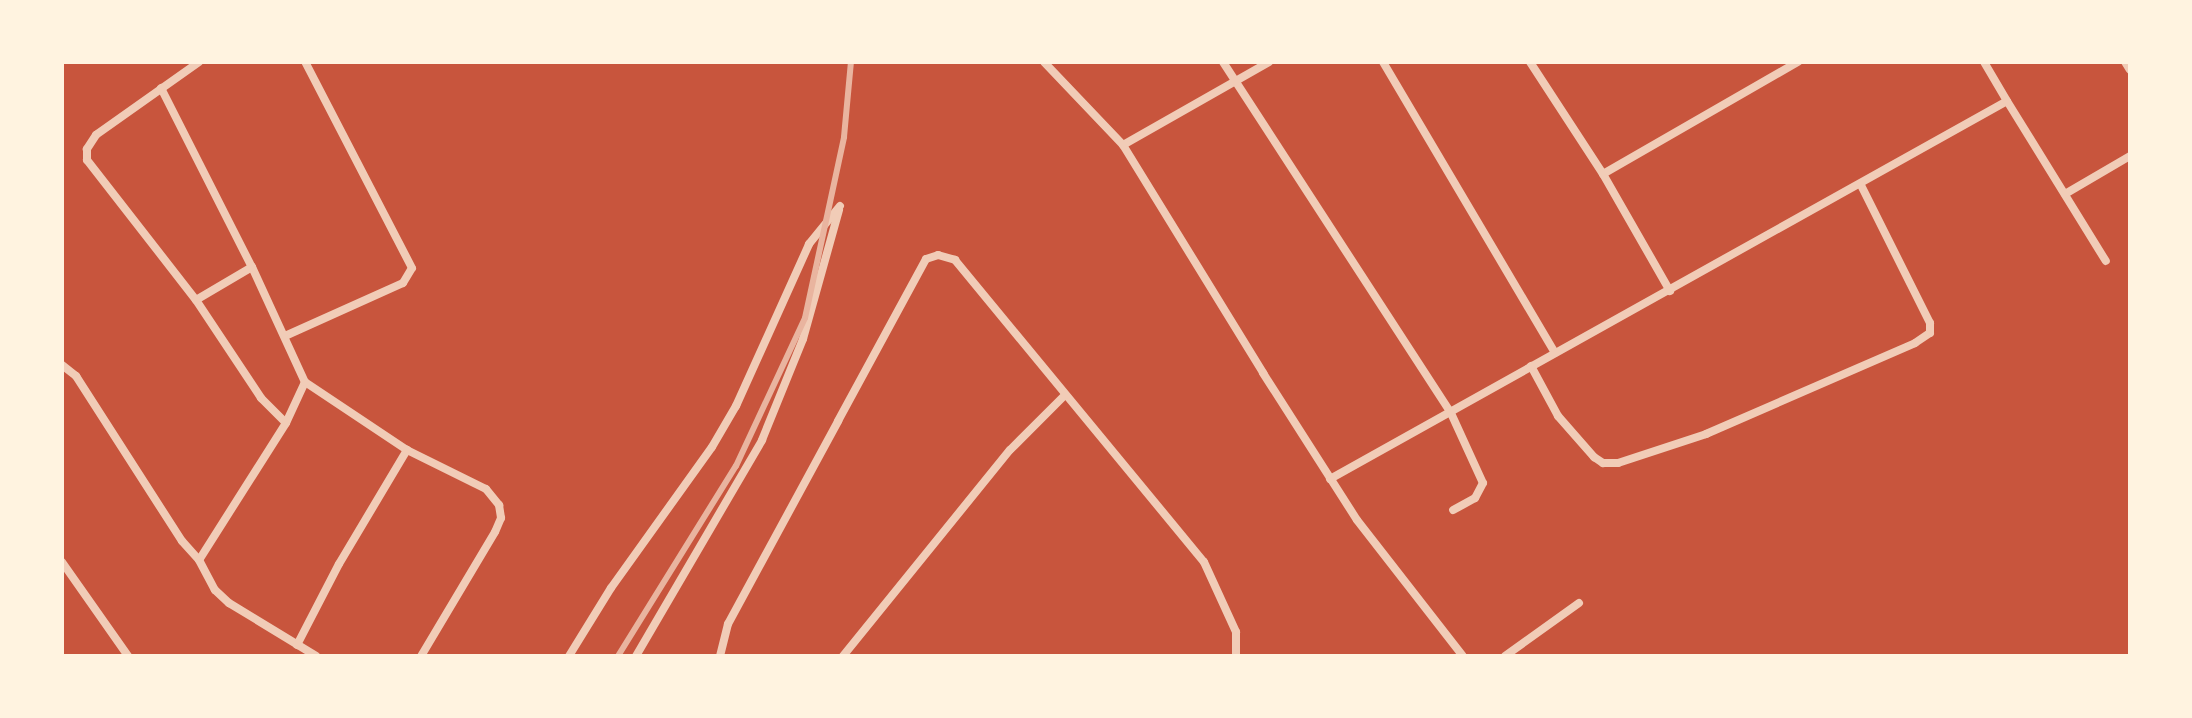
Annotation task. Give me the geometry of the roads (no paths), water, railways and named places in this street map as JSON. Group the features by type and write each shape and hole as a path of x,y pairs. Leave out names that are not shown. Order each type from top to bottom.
{"street":[{"path":"199,62 96,135 87,149 87,160 196,300 261,398 286,423"},
{"path":"285,336 403,283 412,268 305,62"},
{"path":"1044,62 1123,145 1330,479 1463,656"},
{"path":"1223,62 1450,411 1483,483 1475,498 1453,510"},
{"path":"1123,145 1269,62"},
{"path":"1383,62 1555,353"},
{"path":"1530,62 1603,174 1670,291"},
{"path":"1603,174 1798,62"},
{"path":"1984,62 2106,261"},
{"path":"2125,62 2130,70"},
{"path":"161,88 252,267 305,382 407,450 486,489 499,505 501,518 421,656"},
{"path":"1330,479 2007,101"},
{"path":"2065,194 2130,156"},
{"path":"1531,366 1558,416 1594,457 1603,463 1618,463 1706,434 1915,343 1930,333 1930,323 1861,185"},
{"path":"569,656 611,588 712,447 736,406 809,244 840,206 803,339 762,440 636,656"},
{"path":"720,656 728,624 926,259 938,255 955,260 1064,396 1204,562 1236,632 1236,656"},
{"path":"196,300 252,267"},
{"path":"62,365 76,376 176,531 199,560 215,590 229,603 316,656"},
{"path":"199,560 286,423 305,382"},
{"path":"843,656 1010,450 1064,396"},
{"path":"297,645 339,564 407,450"},
{"path":"62,562 128,656"},
{"path":"1505,656 1579,603"}],"railway":[{"path":"618,656 736,466 805,318 844,137 851,62"}]}
